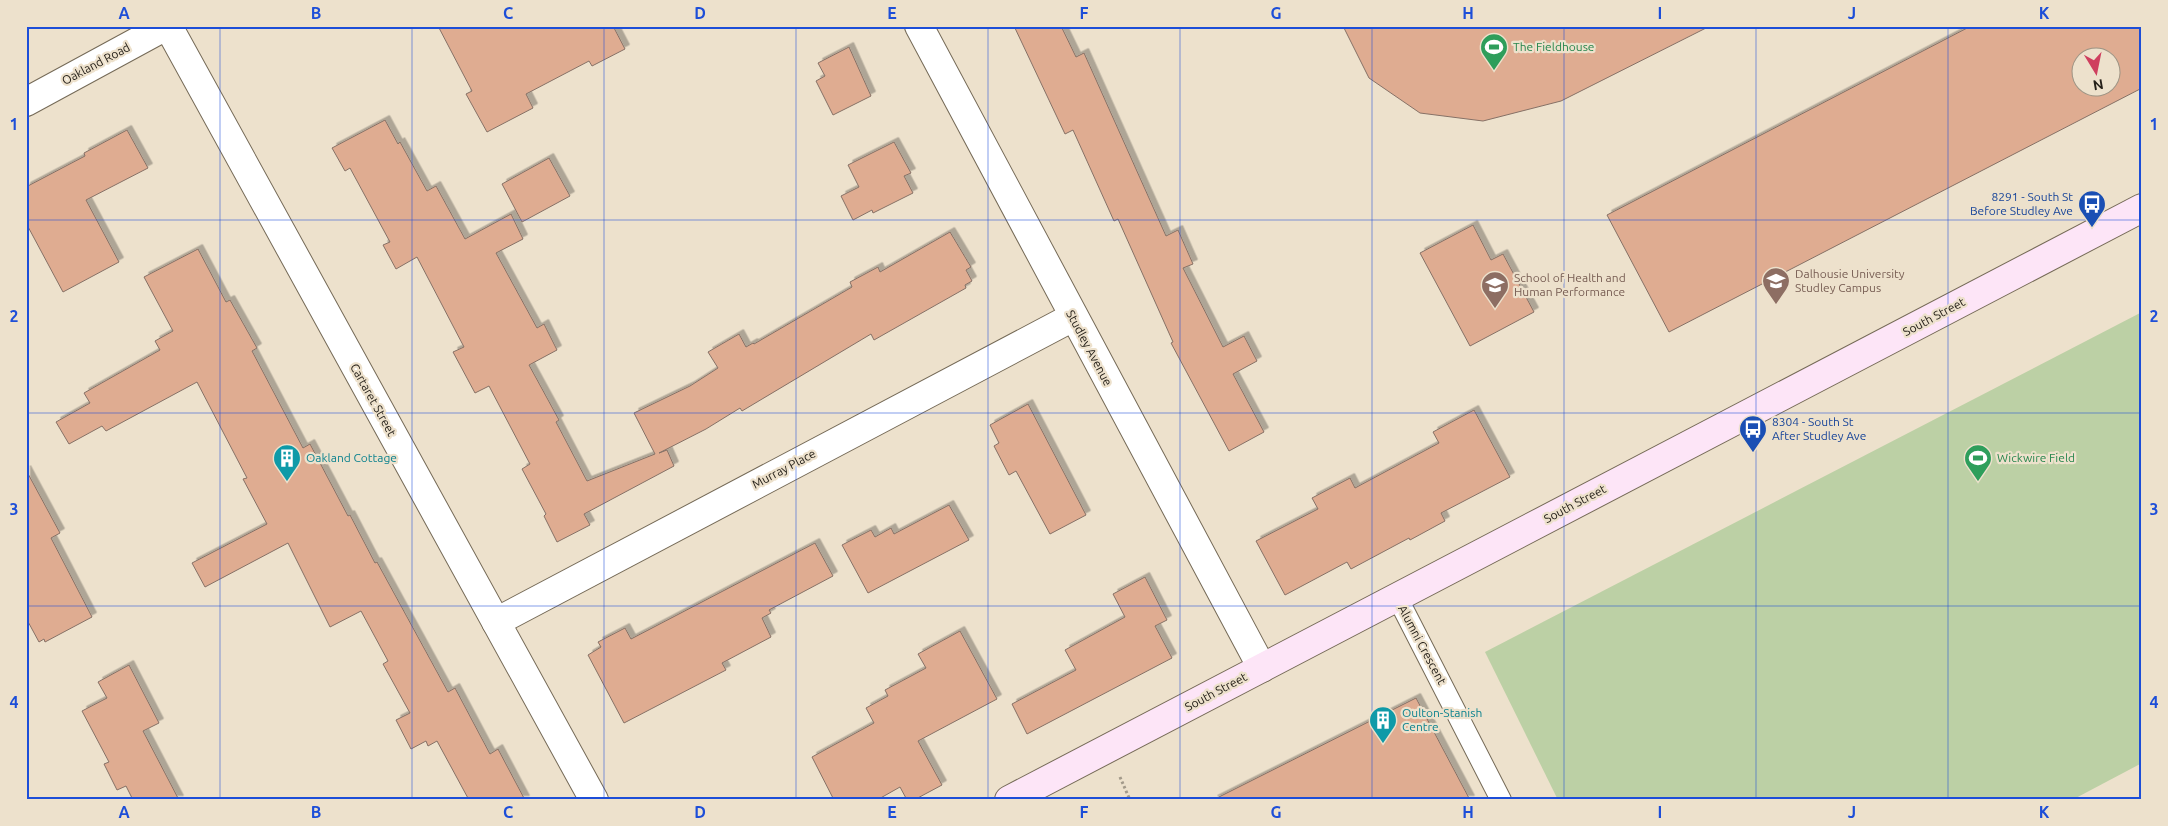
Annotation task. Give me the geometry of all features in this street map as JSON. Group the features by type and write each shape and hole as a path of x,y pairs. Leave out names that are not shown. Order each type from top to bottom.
{"main road":[{"name":"South Street","path":"1009,800 2142,208"}],"street":[{"name":"Oakland Road","path":"26,102 167,26"},
{"name":"Cartaret Street","path":"167,26 594,800"},
{"name":"Studley Avenue","path":"918,26 1262,668"},
{"name":"Murray Place","path":"496,622 1073,317"}],"lane":[{"name":"Alumni Crescent","path":"1398,597 1501,800"}],"green space":[{"name":"Wickwire Field","path":"2142,312 2142,763 2072,800 1558,800 1485,652"}],"building":[{"path":"438,26 613,26 625,49 592,66 589,61 526,94 533,108 487,132 466,94 472,91"},
{"path":"1014,26 1061,26 1076,57 1084,53 1166,236 1178,230 1193,264 1183,268 1223,347 1244,336 1257,361 1233,374 1264,432 1229,451 1171,343 1173,342 1118,219 1114,221 1073,130 1065,134"},
{"name":"The Fieldhouse","path":"1343,26 1710,26 1561,101 1483,121 1420,113 1369,78"},
{"path":"1971,26 2142,26 2142,88 1669,332 1607,215"},
{"path":"849,47 871,96 833,115 816,81 825,76 818,63"},
{"path":"385,120 398,144 400,142 427,191 436,186 465,239 511,214 523,239 496,253 537,328 544,324 557,350 529,365 559,420 556,422 587,481 655,454 634,413 690,386 718,368 708,352 739,334 746,347 754,344 852,287 850,282 878,267 880,272 950,232 971,267 966,270 972,281 965,285 966,288 874,340 871,334 742,411 740,408 706,429 659,453 667,450 674,466 584,514 590,525 557,542 544,516 546,514 522,469 530,464 489,386 475,393 453,352 464,347 417,257 396,269 383,245 390,242 350,168 345,171 332,148"},
{"path":"127,130 148,168 86,200 119,262 63,292 26,223 26,187 85,156 84,153"},
{"path":"894,142 911,173 904,176 913,193 873,213 872,210 853,220 841,196 859,187 848,165"},
{"path":"549,158 570,196 522,222 502,184"},
{"path":"1473,225 1491,260 1503,254 1534,312 1470,346 1420,253"},
{"path":"198,249 226,302 230,300 257,348 252,351 303,448 310,444 348,516 350,515 375,563 377,562 448,692 455,688 490,754 498,749 525,800 469,800 437,741 428,746 426,741 411,749 396,720 410,713 383,664 388,661 361,611 330,627 288,543 205,587 192,563 267,524 243,479 247,478 197,382 106,431 102,426 69,444 56,422 90,403 84,393 160,350 155,341 173,331 144,277"},
{"path":"1028,404 1086,515 1050,534 1016,471 1009,475 994,446 999,443 990,425"},
{"path":"1474,410 1510,477 1441,513 1445,521 1410,540 1409,538 1351,569 1347,562 1285,595 1256,541 1318,509 1312,498 1350,478 1355,488 1439,443 1433,432"},
{"path":"26,470 60,533 51,538 92,617 45,642 44,639 39,642 26,618"},
{"path":"949,505 969,540 868,593 842,545 871,530 875,537 891,528 894,534"},
{"path":"815,543 833,576 769,610 771,613 762,618 771,637 722,663 726,670 624,723 588,655 601,647 598,642 625,628 631,639"},
{"path":"1145,577 1167,620 1155,626 1172,658 1027,734 1012,704 1076,670 1065,650 1125,617 1113,594"},
{"path":"960,631 997,699 918,741 942,785 914,800 907,800 900,787 877,800 834,800 812,757 874,723 866,708 888,696 885,690 926,668 918,654"},
{"path":"129,665 159,723 143,731 179,800 133,800 126,786 117,790 104,764 109,762 82,711 107,698 98,682"},
{"name":"Oulton-Stanish Centre","path":"1416,698 1470,800 1213,800"}],"place":[{"name":"The Fieldhouse","path":"1494,71"},
{"name":"8291 - South St Before Studley Ave","path":"2092,228"},
{"name":"Dalhousie University Studley Campus","path":"1776,305"},
{"name":"School of Health and Human Performance","path":"1495,309"},
{"name":"8304 - South St After Studley Ave","path":"1753,453"},
{"name":"Oakland Cottage","path":"287,482"},
{"name":"Wickwire Field","path":"1978,482"},
{"name":"Oulton-Stanish Centre","path":"1383,744"}]}
